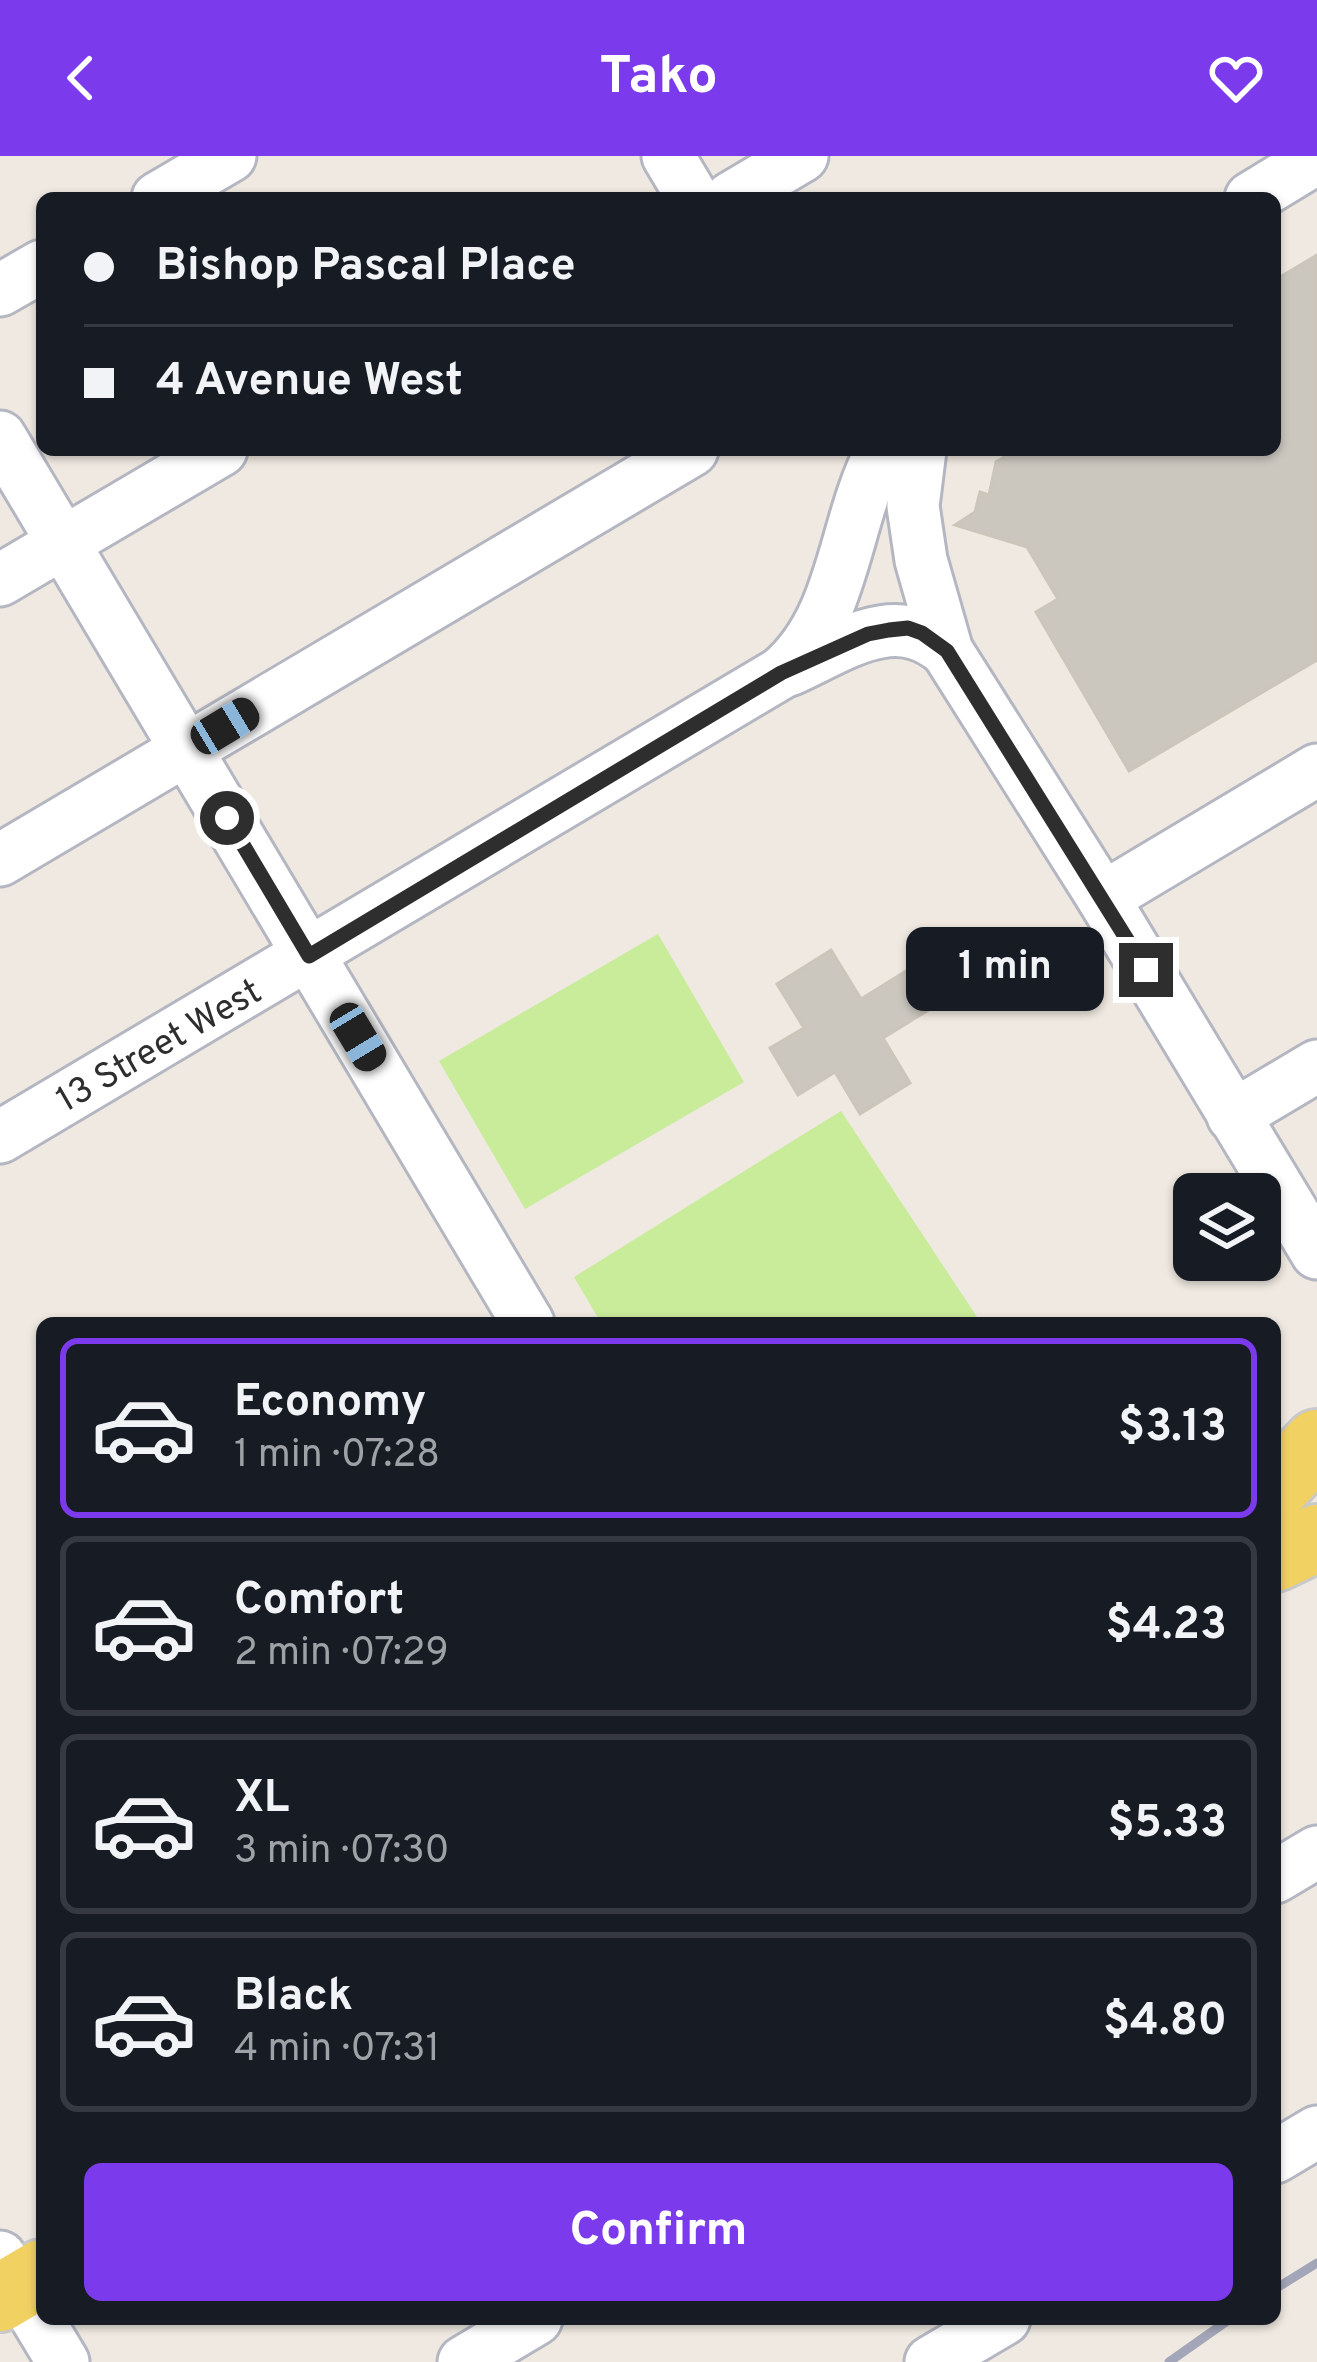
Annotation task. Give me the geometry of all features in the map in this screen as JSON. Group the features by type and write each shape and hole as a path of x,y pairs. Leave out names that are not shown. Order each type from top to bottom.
{"main road":[{"path":"1281,1482 1317,1443"},
{"path":"1281,1555 1317,1538"}],"street":[{"path":"168,192 230,156"},
{"path":"740,192 802,156"},
{"path":"1261,192 1317,158"},
{"path":"0,290 36,269"},
{"path":"0,437 524,1317"},
{"path":"0,580 211,456"},
{"path":"0,860 682,456"},
{"path":"919,456 914,506 921,560 947,651 1317,1253"},
{"name":"13 Street West","path":"0,1137 781,673 800,657 824,619 864,462"},
{"path":"781,673 868,634 889,630 908,628 922,633 947,651"},
{"path":"1103,898 1317,770"},
{"path":"1233,1116 1317,1066"},
{"path":"1281,1873 1317,1852"},
{"path":"1281,2153 1317,2132"},
{"path":"15,2278 36,2315"},
{"path":"42,2325 63,2362"},
{"path":"464,2362 526,2325"},
{"path":"932,2362 994,2325"}],"green space":[{"path":"658,934 744,1082 525,1209 439,1061"},
{"path":"841,1111 977,1317 597,1317 574,1277"}],"building":[{"path":"1317,255 1317,660 1129,771 1036,612 1058,599 1027,547 955,525 975,512 980,492 989,495 996,462 1006,456 1281,456 1281,276"},
{"path":"831,950 861,999 935,953 959,991 883,1038 910,1083 860,1114 835,1072 798,1095 770,1048 804,1028 777,984"}],"railway":[{"path":"1281,2285 1317,2263"},
{"path":"1169,2362 1221,2325"}],"route":[{"path":"227,818 309,956 781,673 868,634 908,628 947,651 1146,970"}]}
